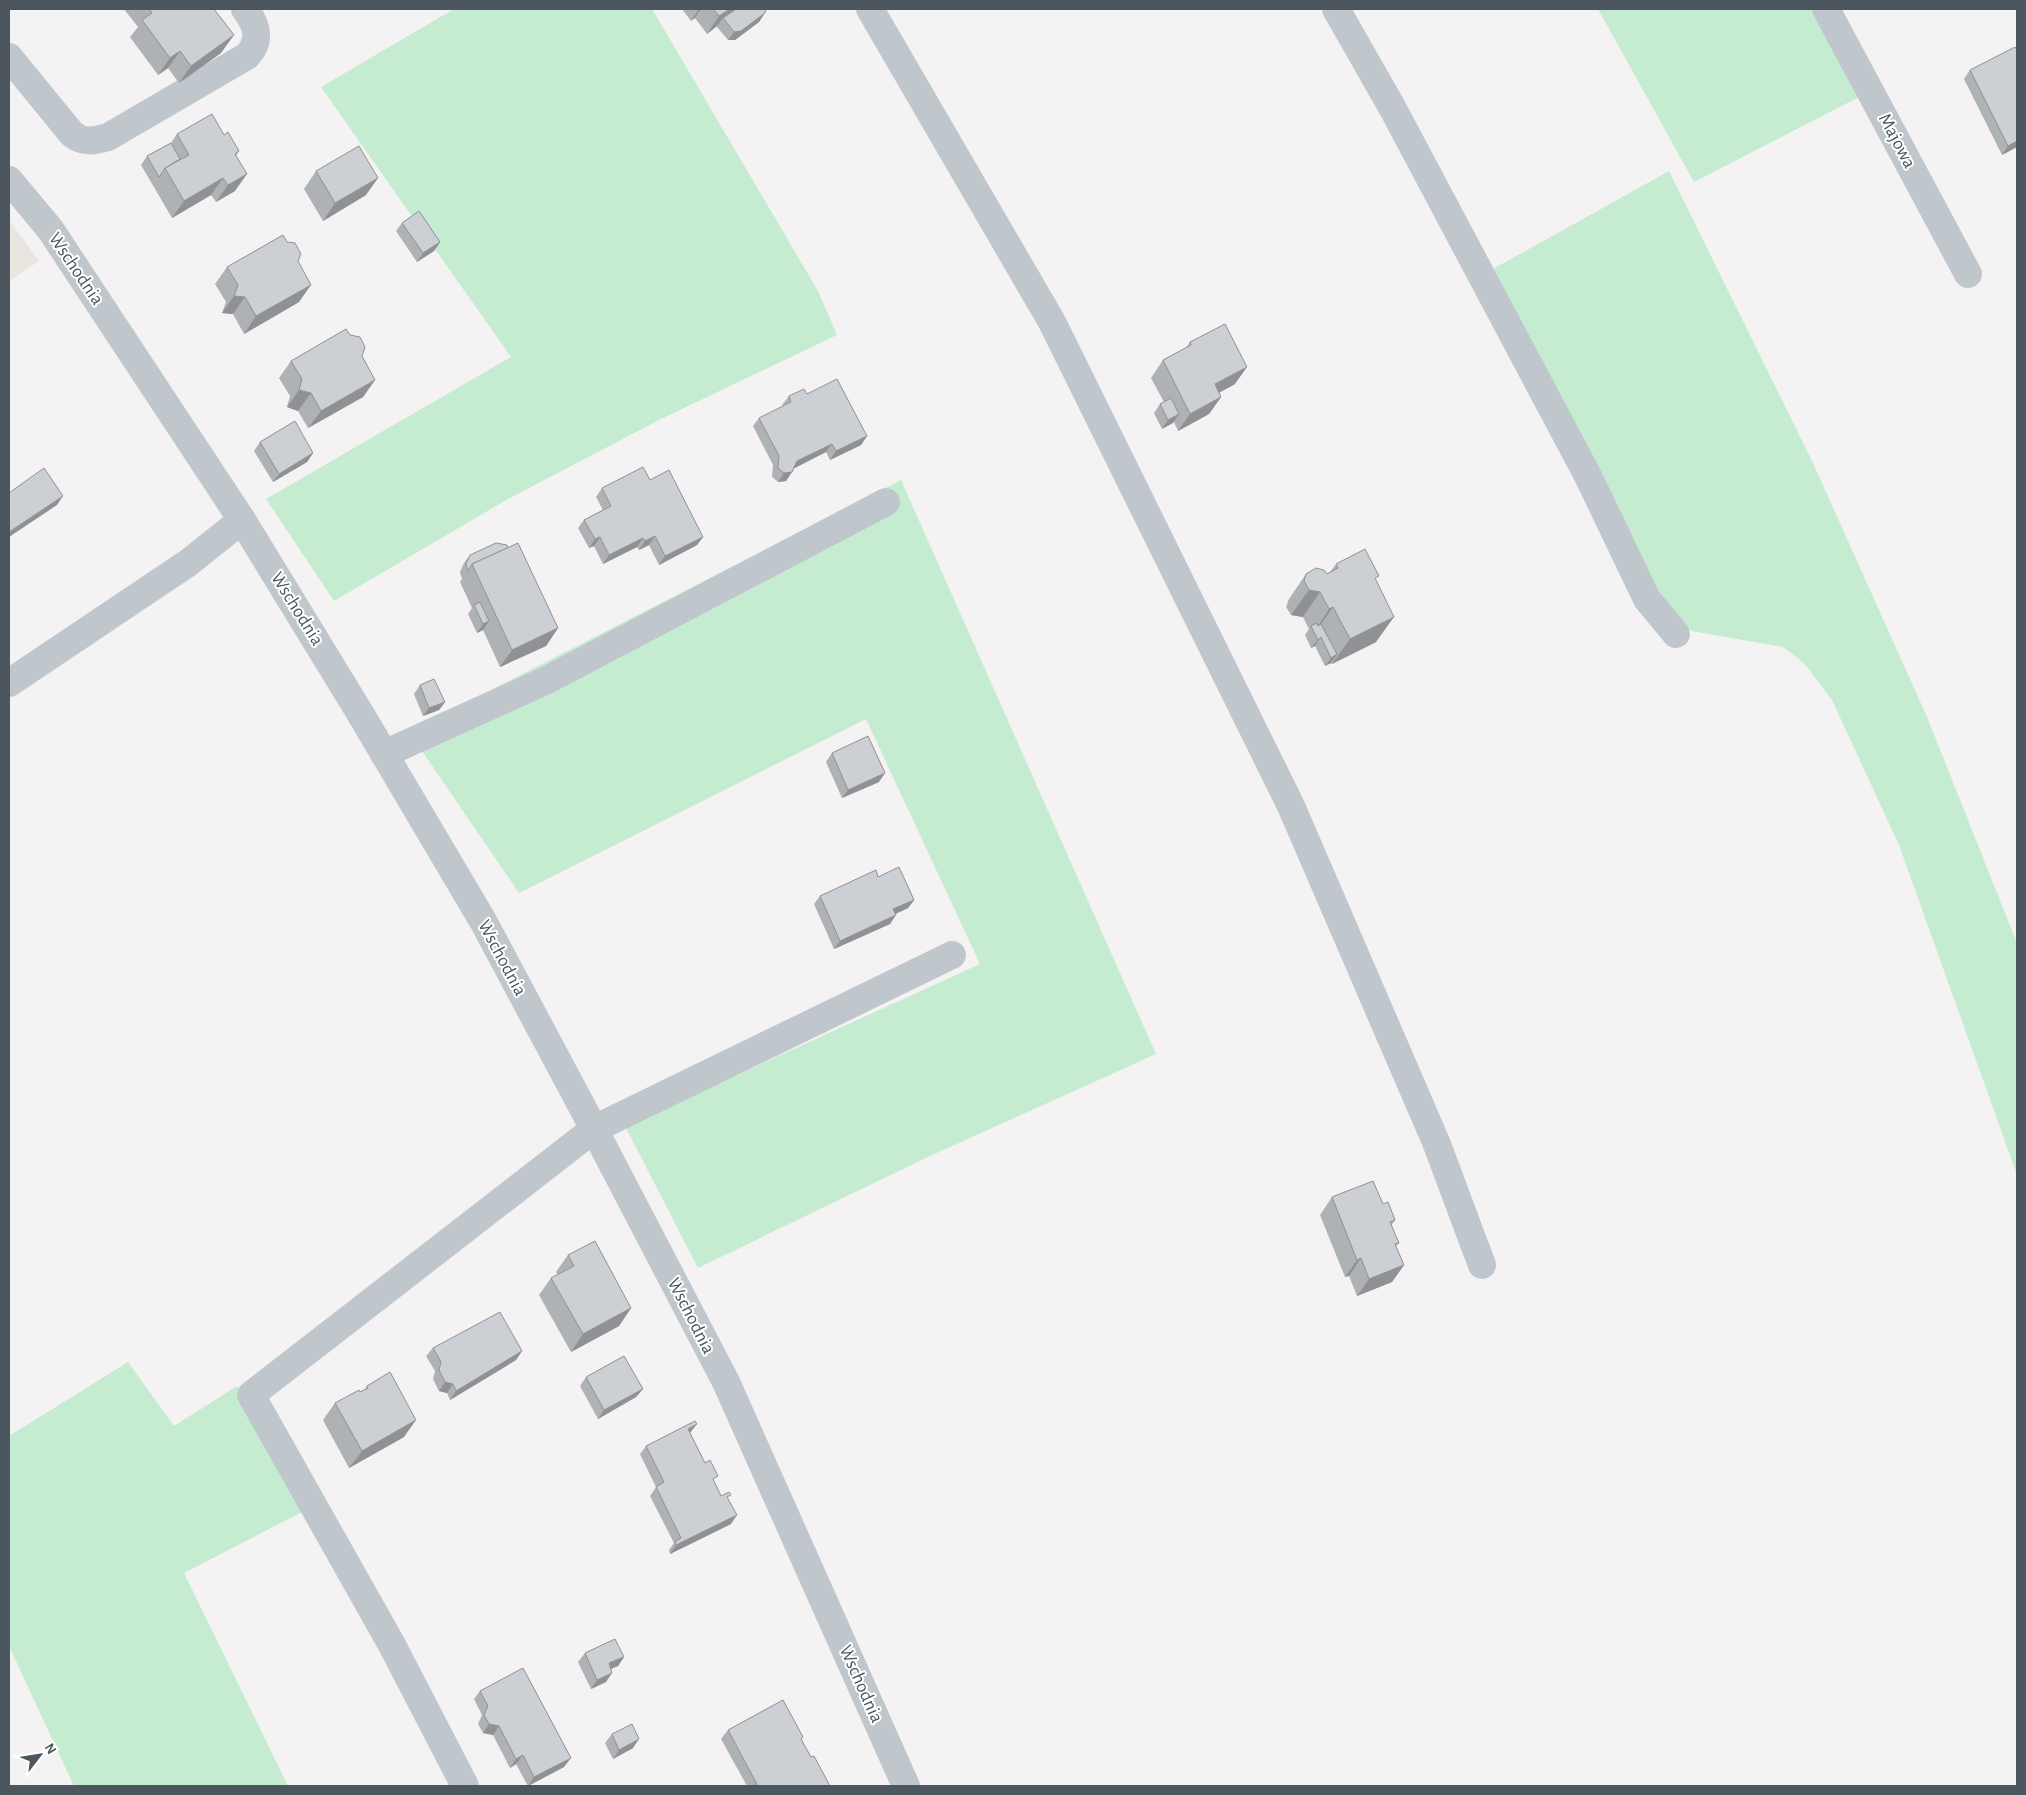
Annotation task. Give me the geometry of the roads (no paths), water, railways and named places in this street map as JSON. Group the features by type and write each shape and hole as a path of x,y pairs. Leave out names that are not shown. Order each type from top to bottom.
{"street":[{"path":"9,57 72,134 79,140 98,140 108,137 247,56 253,49 257,39 256,28 245,9"},
{"path":"870,9 1052,322 1291,806 1436,1142 1482,1265"},
{"path":"1336,9 1393,109 1588,476 1647,598 1676,634"},
{"name":"Majowa","path":"1826,9 1968,274"},
{"name":"Wschodnia","path":"9,180 55,236 242,520 483,921 726,1382 906,1786"},
{"path":"384,754 545,681 886,502"},
{"path":"9,684 188,563 242,520"},
{"path":"465,1786 392,1645 251,1395 594,1129 952,956"}]}
